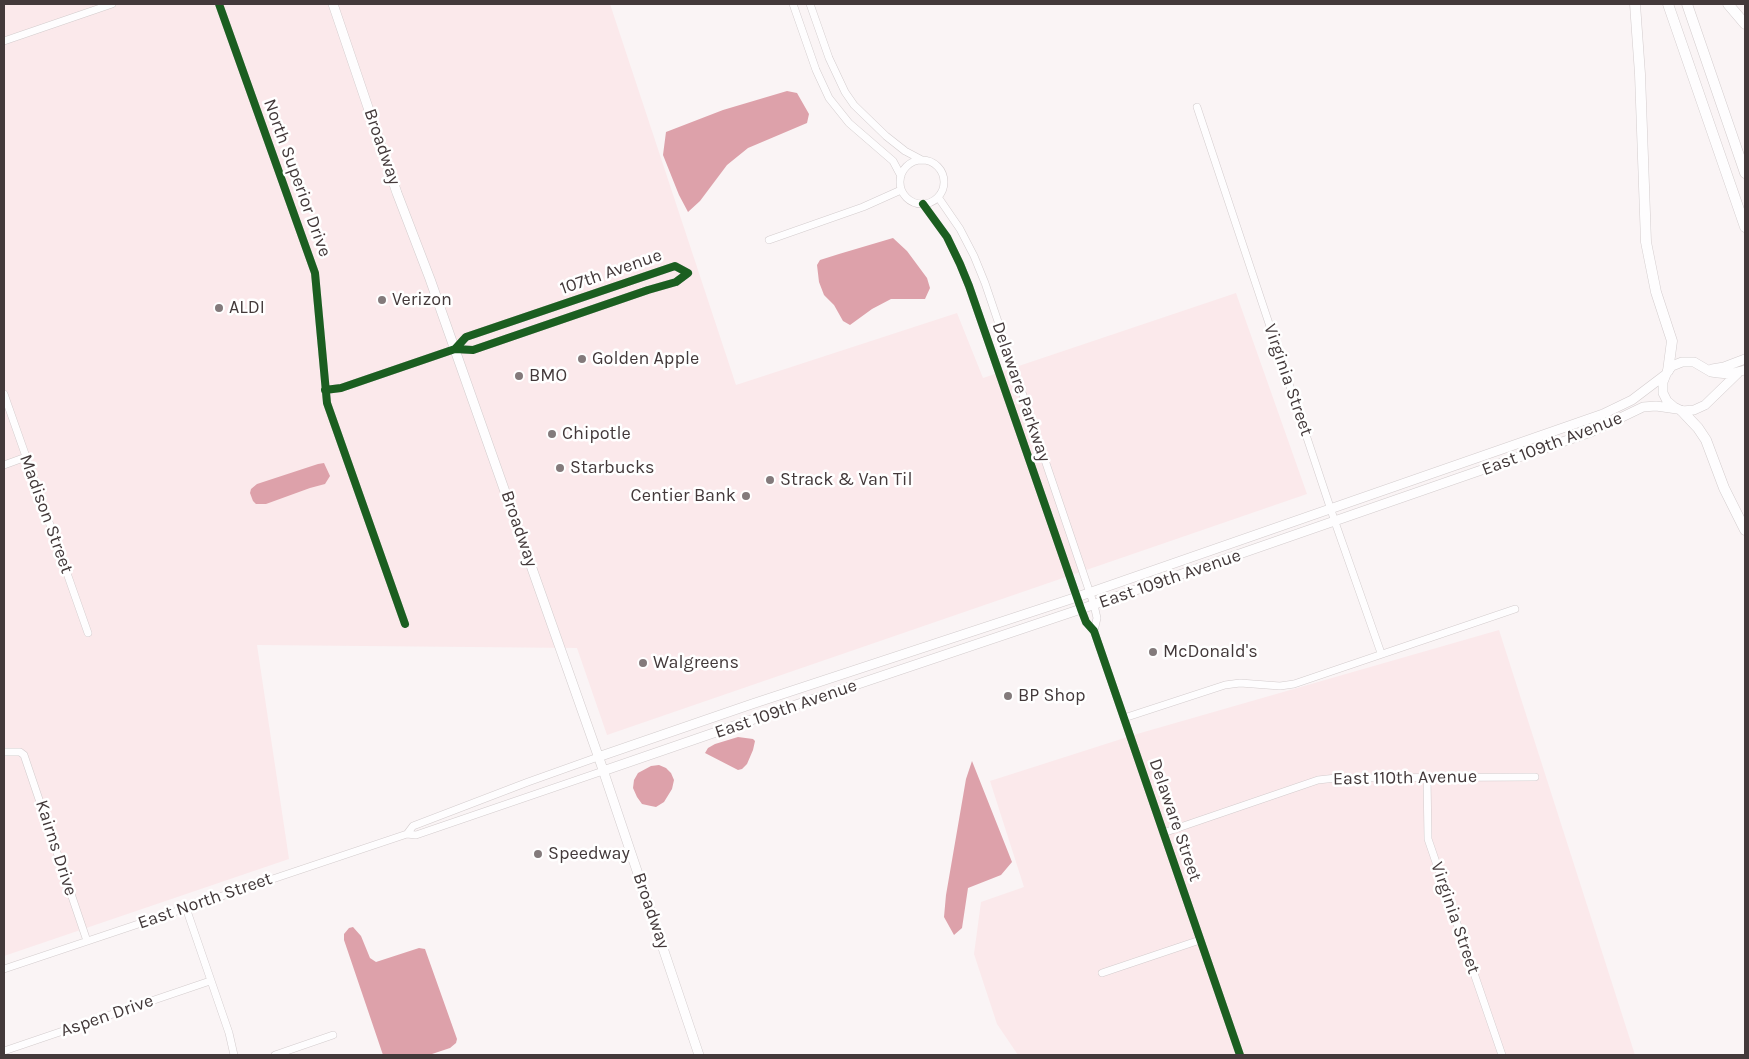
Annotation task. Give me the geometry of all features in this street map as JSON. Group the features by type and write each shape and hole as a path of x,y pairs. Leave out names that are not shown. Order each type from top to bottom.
{"highway":[{"path":"1635,4 1640,74 1645,234 1656,292 1672,341 1667,373"},
{"path":"1668,4 1745,227"},
{"path":"1687,4 1745,173"},
{"path":"1728,4 1745,24"},
{"path":"1679,410 1696,425 1704,436 1724,488 1745,530"}],"main road":[{"name":"Broadway","path":"333,4 603,771 699,1055"},
{"name":"East 109th Avenue","path":"1704,367 1719,368 1745,359"},
{"name":"East 109th Avenue","path":"598,757 1077,597 1611,411 1636,398 1675,365 1694,362 1716,373 1741,371"},
{"name":"East 109th Avenue","path":"603,771 1335,522 1591,432 1643,407 1656,406 1690,411 1701,407 1741,371"},
{"path":"1667,373 1663,382 1663,393 1667,401 1679,410"}],"street":[{"path":"4,41 112,4"},
{"name":"North Superior Drive","path":"219,4 315,273 327,403 405,624"},
{"path":"793,4 816,70 829,98 850,123 893,161 901,176 901,190 910,201 923,204 929,203 938,197 942,191 943,177 936,165 905,151 886,136 854,105 845,92 829,58 810,4"},
{"name":"Virginia Street","path":"1197,107 1335,522 1381,653"},
{"path":"901,176 909,164 922,160"},
{"path":"769,240 863,207 901,190"},
{"name":"Delaware Parkway","path":"938,197 960,229 985,283 1089,592"},
{"name":"Delaware Parkway","path":"923,204 947,237 960,264 1077,597"},
{"name":"107th Avenue","path":"325,390 341,388 455,349 473,350 676,282 688,273 675,266 667,268 466,337 455,349"},
{"name":"Madison Street","path":"4,394 88,634"},
{"path":"4,465 26,457"},
{"name":"Delaware Street","path":"1089,592 1097,618 1094,631"},
{"name":"Delaware Street","path":"1077,597 1086,622 1094,631 1240,1055"},
{"path":"1124,718 1224,685 1240,683 1271,686 1294,684 1381,653 1516,609"},
{"name":"Kairns Drive","path":"4,752 20,752 24,755 87,941"},
{"name":"East North Street","path":"407,834 414,826 598,757"},
{"name":"East North Street","path":"4,969 407,834 416,835 603,771"},
{"name":"Virginia Street","path":"1427,777 1428,839 1502,1055"},
{"name":"East 110th Avenue","path":"1164,833 1318,780 1336,778 1535,777"},
{"path":"186,908 229,1033 234,1055"},
{"path":"1102,973 1200,940"},
{"name":"Aspen Drive","path":"4,1051 210,981"},
{"path":"274,1055 333,1035"}],"shaded area":[{"path":"4,4 610,4 736,385 957,313 983,378 1236,293 1307,494 607,735 577,648 257,645 289,859 4,956"},
{"path":"787,91 797,93 809,114 807,123 748,148 727,165 700,201 688,212 663,155 666,132 723,110"},
{"path":"893,238 907,251 927,278 930,288 925,299 891,299 872,309 850,325 843,321 834,305 824,295 819,282 817,265 820,260"},
{"path":"324,463 330,476 325,484 266,504 256,504 253,501 250,493 251,489 257,484"},
{"path":"1499,630 1635,1055 1018,1055 997,1024 974,954 981,902 1024,887 990,781 1137,734"},
{"path":"738,737 755,741 747,764 742,769 738,770 705,753 708,748 715,744"},
{"path":"972,761 1012,862 1001,875 968,888 962,928 954,935 944,917 946,895 966,779"},
{"path":"659,765 671,773 674,780 672,789 664,802 656,807 642,804 633,788 634,780 638,773 651,766"},
{"path":"353,927 361,936 370,958 376,962 419,948 425,949 457,1039 456,1043 450,1048 429,1055 383,1055 344,940 344,934 349,928"}],"cycle path":[{"path":"219,4 315,273 327,403 405,624"},
{"path":"923,204 947,237 969,286 1081,609 1086,622 1094,631 1240,1055"},
{"path":"325,390 341,388 455,349 473,350 676,282 688,273 675,266 466,337 455,349"}],"place":[{"name":"Verizon","path":"382,300"},
{"name":"ALDI","path":"219,308"},
{"name":"Golden Apple","path":"582,359"},
{"name":"BMO","path":"519,376"},
{"name":"Chipotle","path":"552,434"},
{"name":"Starbucks","path":"560,468"},
{"name":"Strack & Van Til","path":"770,480"},
{"name":"Centier Bank","path":"746,496"},
{"name":"McDonald's","path":"1153,652"},
{"name":"Walgreens","path":"643,663"},
{"name":"BP Shop","path":"1008,696"},
{"name":"Speedway","path":"538,854"}]}
